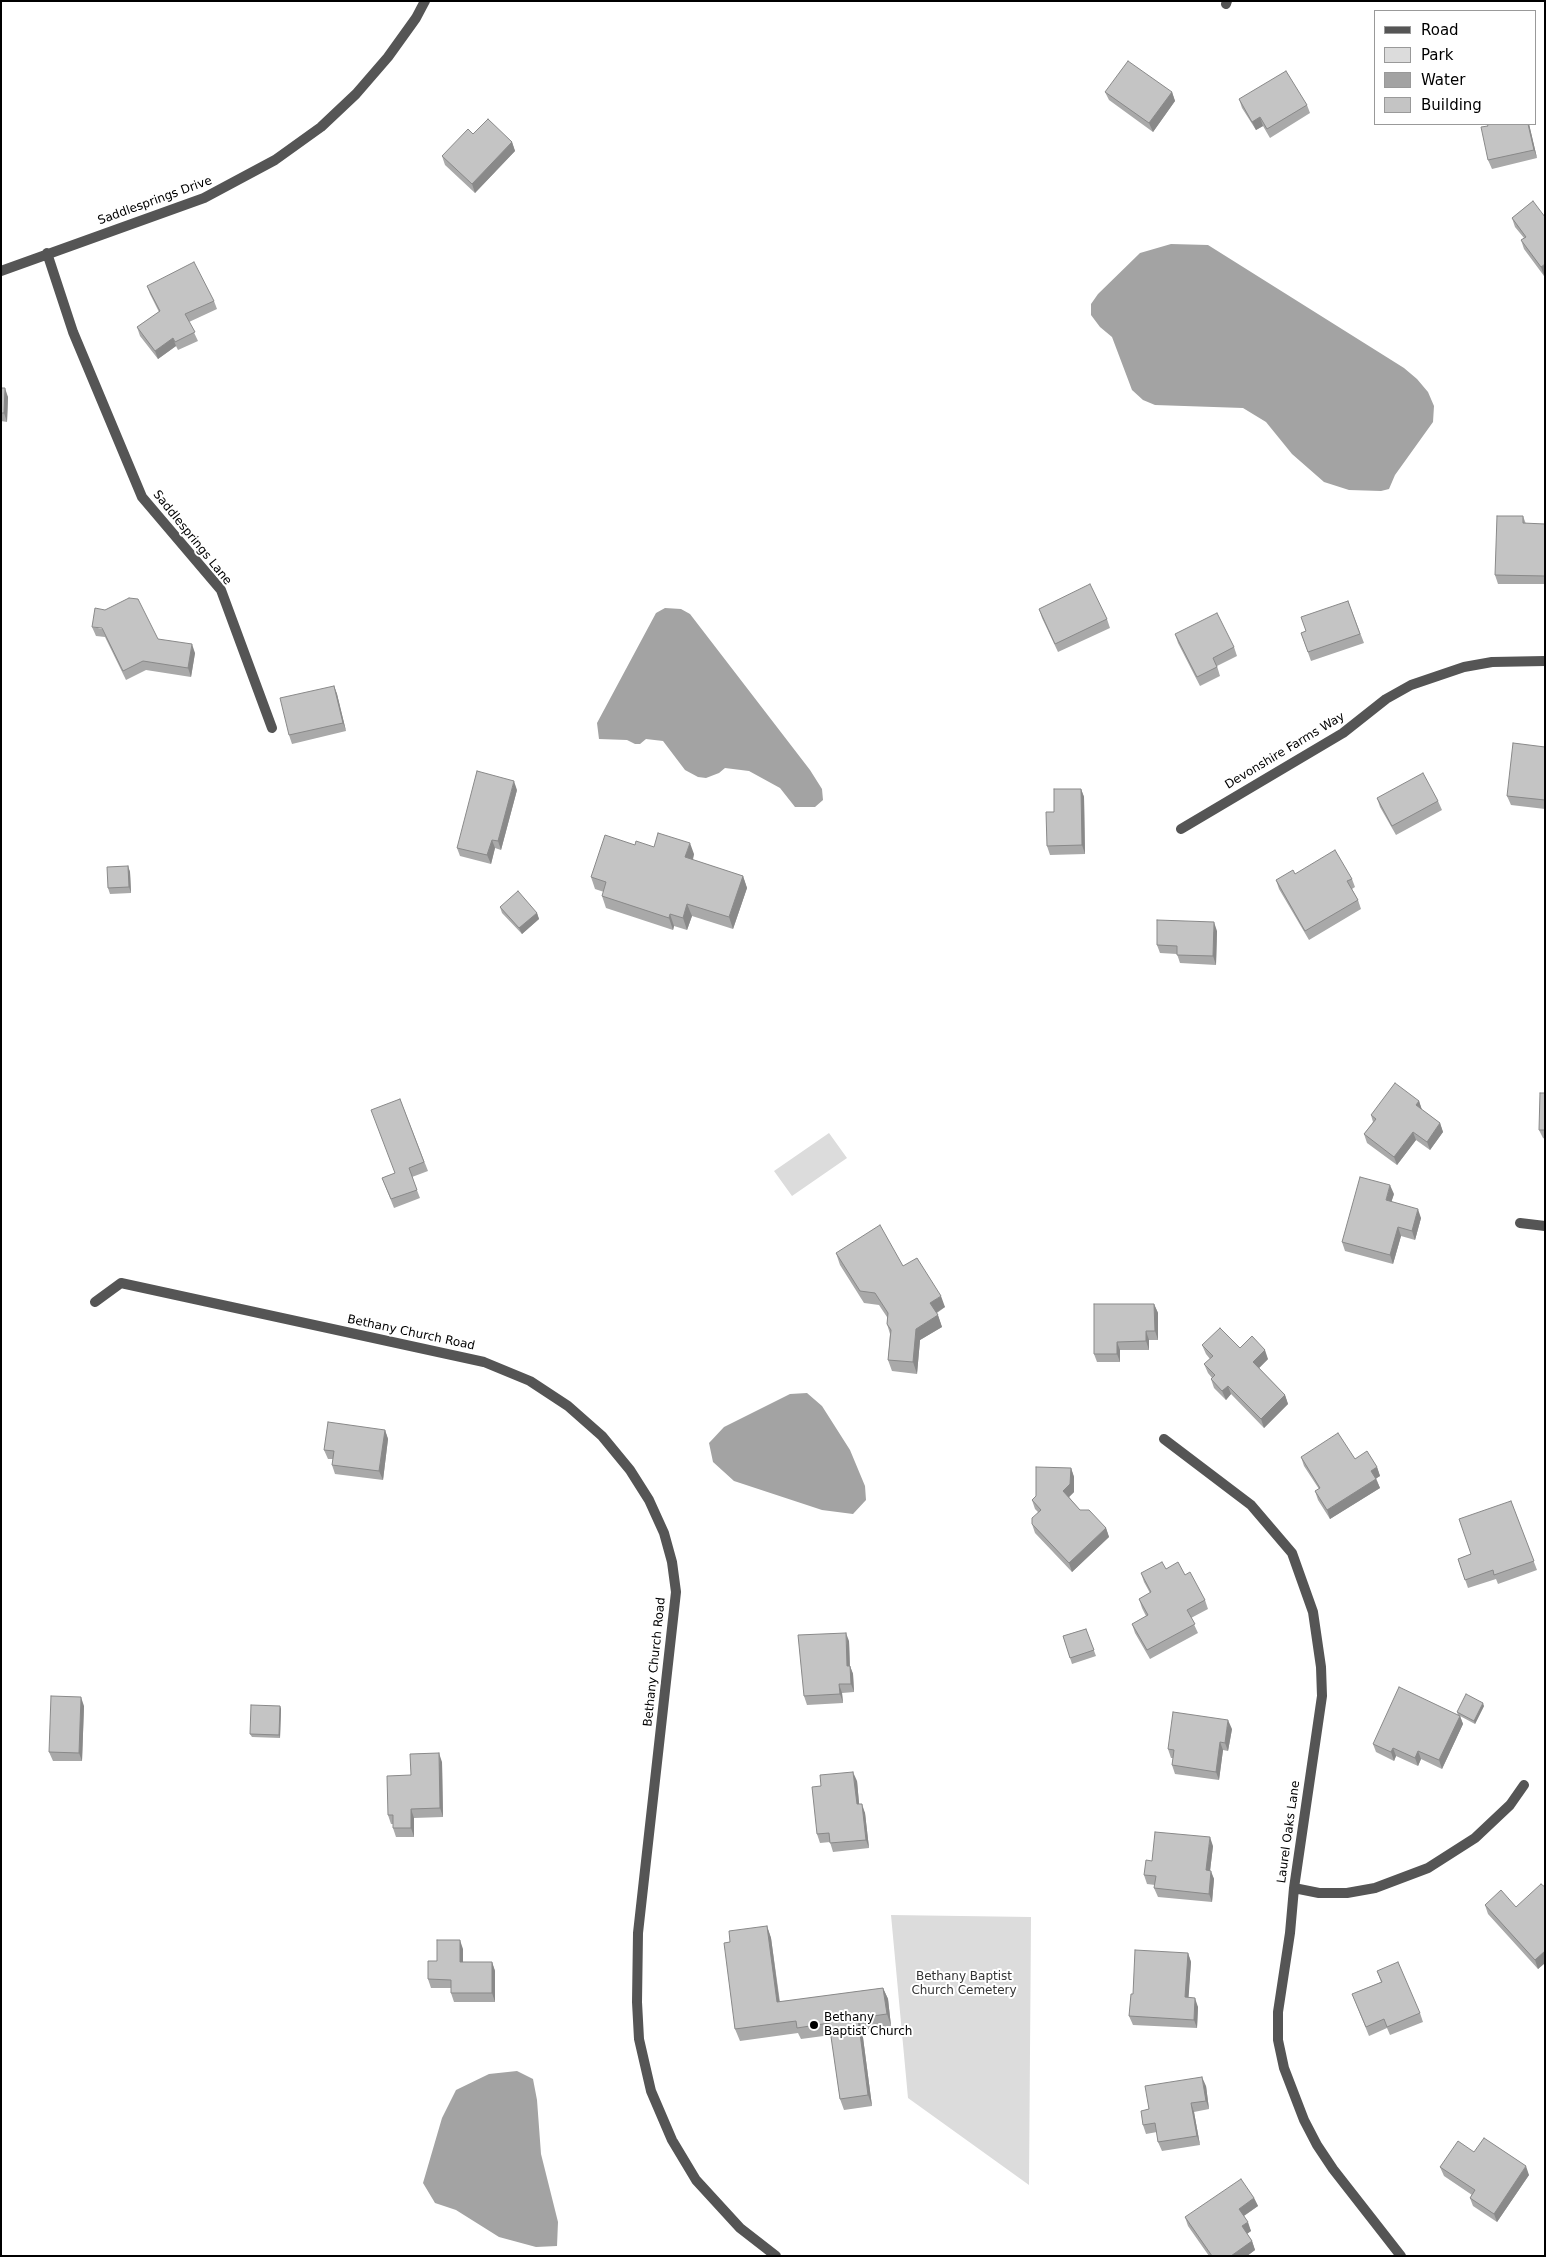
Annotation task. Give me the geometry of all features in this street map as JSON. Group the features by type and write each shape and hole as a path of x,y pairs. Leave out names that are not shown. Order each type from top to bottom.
{"street":[{"name":"Saddlesprings Drive","path":"1,270 204,198 275,160 320,127 356,94 388,57 416,18 425,1"},
{"name":"Saddlesprings Lane","path":"47,253 73,332 142,497 220,590 272,728"},
{"name":"Devonshire Farms Way","path":"1181,829 1343,733 1386,699 1411,685 1464,666 1492,662 1545,661"},
{"path":"1520,1223 1545,1226"},
{"name":"Bethany Church Road","path":"95,1302 121,1283 484,1362 530,1382 568,1406 602,1436 630,1470 649,1500 664,1533 672,1562 676,1592 638,1933 637,2002 639,2039 651,2091 672,2140 696,2180 740,2228 776,2256"},
{"name":"Laurel Oaks Lane","path":"1164,1439 1257,1512 1292,1553 1313,1612 1322,1667 1322,1696 1278,2012 1278,2040 1284,2068 1304,2120 1317,2145 1333,2169 1401,2256"},
{"path":"1294,1888 1319,1893 1347,1893 1375,1888 1428,1868 1475,1838 1510,1805 1524,1786"}],"green space":[{"path":"829,1133 847,1158 792,1196 774,1171"},
{"name":"Bethany Baptist Church Cemetery","path":"891,1915 1031,1917 1029,2185 908,2098"}],"water":[{"path":"1171,244 1208,245 1404,368 1417,379 1428,392 1434,406 1433,422 1395,475 1389,489 1381,491 1349,490 1324,482 1292,454 1266,422 1243,408 1155,405 1143,400 1132,390 1112,337 1100,327 1091,315 1091,304 1098,294 1140,253"},
{"path":"665,608 681,609 690,614 810,770 822,789 823,800 815,807 795,807 780,788 749,771 725,768 719,773 706,778 698,777 685,770 663,741 646,739 640,744 635,744 627,740 599,739 597,723 656,613"},
{"path":"807,1393 822,1406 850,1450 865,1486 866,1500 853,1514 822,1510 734,1481 713,1462 709,1443 724,1427 790,1394"},
{"path":"517,2071 533,2079 537,2100 541,2154 558,2222 557,2246 536,2247 499,2237 456,2210 435,2203 423,2183 442,2118 456,2090 489,2074"}],"building":[{"path":"1128,61 1172,92 1149,123 1105,92"},
{"path":"1286,71 1307,105 1267,129 1260,117 1252,122 1239,99"},
{"path":"488,119 512,142 472,184 442,156 468,129 473,134"},
{"path":"1528,125 1534,150 1488,160 1481,127"},
{"path":"1533,201 1545,217 1545,264 1541,267 1521,240 1526,237 1512,218"},
{"path":"194,262 214,301 185,314 195,332 175,342 173,338 155,351 137,327 160,311 147,286"},
{"path":"1,388 5,388 4,413 1,413"},
{"path":"1497,516 1523,516 1523,523 1545,524 1545,576 1495,575"},
{"path":"1090,584 1107,619 1055,644 1039,609"},
{"path":"129,598 138,599 158,639 192,644 188,668 143,661 123,671 102,628 92,627 95,608 105,610"},
{"path":"1348,601 1360,634 1308,652 1301,633 1306,631 1301,617"},
{"path":"1217,613 1234,647 1213,658 1217,667 1197,677 1175,634"},
{"path":"334,686 343,723 289,735 280,698"},
{"path":"1513,743 1545,747 1545,800 1507,796"},
{"path":"477,771 514,781 498,841 492,840 487,855 457,848"},
{"path":"1423,773 1438,801 1392,826 1377,798"},
{"path":"1054,789 1081,789 1082,845 1047,846 1046,812 1054,812"},
{"path":"658,833 690,843 685,857 743,876 729,917 687,904 683,918 670,914 669,918 602,896 606,882 591,877 605,835 635,845 636,841 654,847"},
{"path":"1335,850 1352,879 1347,881 1358,900 1305,931 1276,880 1293,870 1295,874"},
{"path":"128,866 129,887 108,888 107,867"},
{"path":"518,891 537,913 519,928 500,907"},
{"path":"1157,920 1214,922 1213,956 1177,955 1177,946 1157,945"},
{"path":"1395,1083 1419,1101 1416,1105 1440,1123 1427,1142 1413,1132 1394,1157 1364,1134 1376,1119 1371,1115"},
{"path":"1540,1093 1545,1093 1545,1130 1539,1130"},
{"path":"400,1099 424,1162 409,1168 417,1190 391,1199 382,1178 395,1173 371,1110"},
{"path":"1360,1177 1390,1185 1386,1200 1418,1209 1412,1231 1398,1227 1390,1255 1342,1242"},
{"path":"880,1225 903,1266 917,1258 941,1296 930,1303 938,1315 916,1329 913,1362 888,1360 891,1330 887,1324 888,1313 875,1293 860,1291 836,1253"},
{"path":"1094,1304 1154,1304 1155,1331 1146,1331 1146,1341 1117,1342 1117,1354 1094,1354"},
{"path":"1220,1328 1240,1348 1252,1336 1265,1350 1253,1362 1285,1395 1261,1419 1228,1386 1222,1391 1211,1379 1215,1375 1204,1364 1213,1356 1202,1345"},
{"path":"328,1422 385,1430 379,1471 332,1465 334,1451 324,1450"},
{"path":"1338,1433 1355,1459 1367,1451 1377,1467 1371,1471 1376,1479 1327,1510 1315,1491 1320,1488 1301,1457"},
{"path":"1036,1467 1071,1468 1070,1484 1063,1491 1080,1510 1089,1510 1106,1528 1069,1563 1032,1524 1032,1518 1041,1510 1032,1500 1036,1496"},
{"path":"1511,1501 1534,1561 1494,1575 1493,1570 1465,1580 1458,1559 1471,1554 1459,1519"},
{"path":"1162,1562 1166,1569 1178,1562 1185,1575 1190,1572 1205,1600 1187,1610 1195,1624 1147,1650 1132,1624 1148,1615 1139,1599 1151,1592 1141,1573"},
{"path":"1086,1629 1094,1650 1070,1658 1063,1636"},
{"path":"846,1633 847,1666 850,1666 851,1684 839,1684 840,1694 804,1696 798,1635"},
{"path":"1399,1687 1460,1716 1439,1760 1418,1751 1415,1758 1393,1748 1391,1752 1373,1744"},
{"path":"1466,1694 1483,1703 1474,1721 1457,1712"},
{"path":"51,1696 81,1697 79,1753 49,1752"},
{"path":"251,1705 280,1706 279,1735 250,1734"},
{"path":"1173,1712 1228,1720 1225,1743 1220,1742 1216,1772 1172,1765 1174,1750 1168,1749"},
{"path":"439,1753 440,1808 411,1809 411,1828 393,1828 393,1815 388,1815 387,1776 411,1775 410,1754"},
{"path":"853,1772 857,1804 862,1804 866,1840 830,1843 829,1833 817,1834 812,1787 821,1786 820,1775"},
{"path":"1155,1832 1210,1837 1206,1870 1211,1871 1209,1894 1154,1888 1156,1876 1144,1875 1146,1860 1152,1861"},
{"path":"1541,1884 1545,1887 1545,1951 1535,1960 1485,1905 1501,1890 1516,1907"},
{"name":"Bethany Baptist Church","path":"767,1926 777,2002 883,1988 887,2014 858,2018 868,2095 840,2099 829,2023 797,2028 796,2021 735,2029 724,1943 730,1942 729,1931"},
{"path":"437,1940 460,1940 460,1962 492,1962 492,1993 451,1993 451,1980 428,1979 428,1961 437,1961"},
{"path":"1135,1950 1188,1953 1185,1997 1195,1998 1194,2020 1129,2016 1131,1994 1133,1994"},
{"path":"1398,1962 1420,2013 1387,2027 1384,2019 1366,2027 1352,1994 1382,1982 1377,1971"},
{"path":"1202,2077 1206,2101 1191,2103 1197,2136 1158,2142 1155,2123 1143,2125 1141,2111 1149,2109 1145,2086"},
{"path":"1484,2138 1526,2166 1494,2214 1470,2198 1475,2190 1440,2167 1458,2141 1474,2152"},
{"path":"1241,2179 1254,2198 1239,2209 1248,2222 1242,2226 1252,2241 1231,2256 1212,2256 1185,2217"}],"place":[{"name":"Bethany Baptist Church","path":"814,2025"}]}
